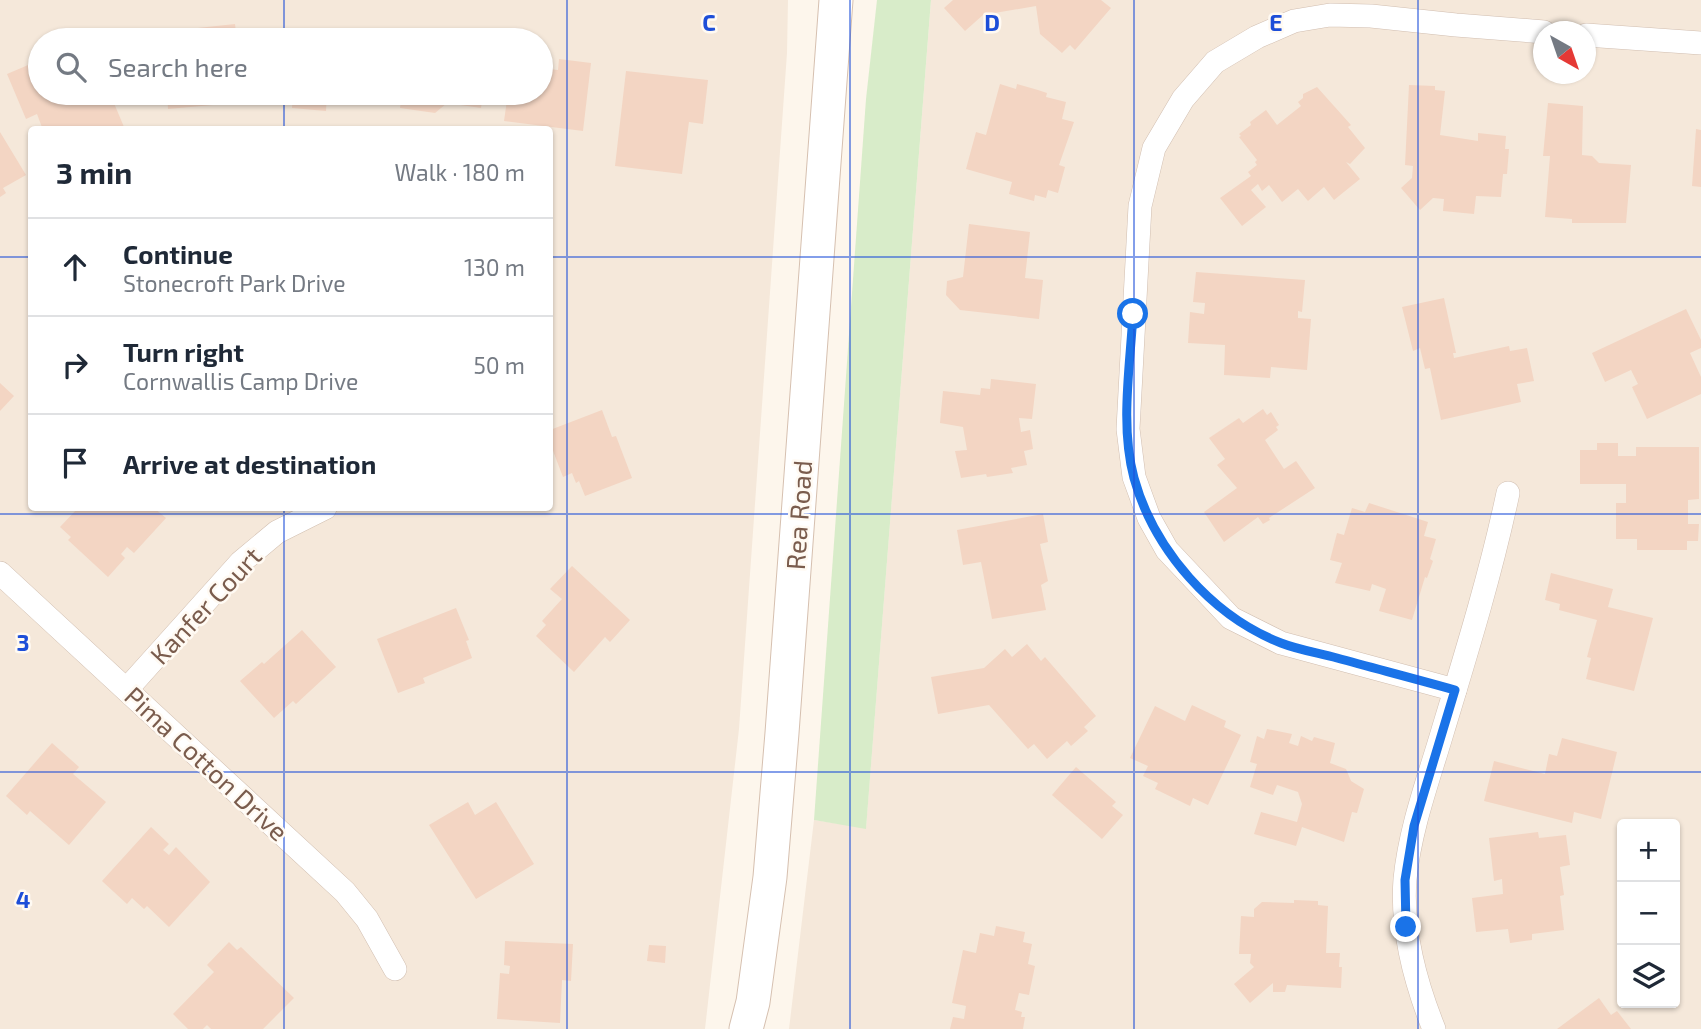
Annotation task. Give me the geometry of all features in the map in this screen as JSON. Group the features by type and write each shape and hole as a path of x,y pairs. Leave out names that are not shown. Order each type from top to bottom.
{"main road":[{"name":"Rea Road","path":"746,1029 753,1002 770,877 836,0"}],"street":[{"path":"1455,690 1281,643 1231,618 1196,584 1167,550 1149,518 1134,477 1128,429 1140,206 1154,148 1183,99 1215,62 1257,37 1294,21 1330,15 1371,16 1533,31"},
{"path":"1596,36 1701,43"},
{"path":"1434,1029 1418,989 1408,940 1405,880 1414,826 1493,564 1508,493"},
{"name":"Kanfer Court","path":"127,689 241,562 277,532 319,511"},
{"name":"Pima Cotton Drive","path":"0,573 345,892 367,919 395,969"}],"shaded area":[{"path":"0,0 788,0 787,53 739,729 705,1029 0,1029"},
{"path":"931,0 1701,0 1701,1029 789,1029 814,820 866,828"}],"green space":[{"path":"877,0 931,0 866,829 814,820 866,99"}],"building":[{"path":"953,0 1101,0 1111,8 1075,50 1070,45 1062,53 1040,34 1036,6 983,15 965,31 944,8"},
{"path":"235,24 236,28 198,28"},
{"path":"559,59 591,63 583,131 504,121 506,105 553,105 553,69 558,70"},
{"path":"28,65 28,105 115,105 124,126 42,126 37,114 26,119 7,74"},
{"path":"626,71 708,80 703,124 689,122 682,174 615,166"},
{"path":"1000,84 1016,89 1017,84 1047,93 1046,97 1066,102 1062,119 1074,122 1059,165 1065,167 1058,193 1048,190 1046,198 1035,195 1034,201 1009,194 1012,182 966,169 976,132 986,135"},
{"path":"1409,85 1435,86 1435,90 1445,91 1440,135 1478,141 1478,133 1506,136 1505,149 1509,149 1507,174 1503,174 1501,197 1476,196 1474,214 1443,211 1444,199 1433,198 1420,210 1401,188 1412,178 1413,166 1405,165"},
{"path":"1317,87 1351,125 1348,127 1365,148 1350,164 1346,162 1360,179 1334,200 1324,187 1308,201 1298,189 1282,202 1269,185 1262,191 1258,184 1251,190 1266,207 1242,226 1220,198 1251,176 1248,172 1257,165 1257,160 1239,134 1266,110 1277,125 1301,106 1298,102 1303,98 1303,94"},
{"path":"1548,103 1583,106 1582,155 1592,156 1599,163 1631,165 1626,223 1572,223 1572,219 1545,217 1550,156 1543,156"},
{"path":"168,105 213,105 168,109"},
{"path":"292,105 326,105 326,111 292,108"},
{"path":"400,105 445,105 435,113 400,108"},
{"path":"461,105 481,105 481,108"},
{"path":"1696,129 1701,130 1701,187 1692,186"},
{"path":"0,132 26,175 3,188 6,193 0,197"},
{"path":"969,224 1030,232 1025,278 1043,280 1039,319 960,310 946,295 947,281 963,277"},
{"path":"1196,272 1305,280 1302,312 1298,311 1298,318 1311,319 1307,370 1271,367 1270,378 1224,375 1225,345 1188,343 1190,312 1204,314 1205,303 1193,302"},
{"path":"1444,298 1456,353 1453,353 1454,358 1509,346 1510,351 1527,348 1534,381 1517,384 1521,402 1441,420 1430,368 1425,369 1420,348 1413,351 1402,307"},
{"path":"1686,309 1701,340 1701,348 1690,353 1701,377 1701,394 1647,419 1632,387 1638,384 1631,370 1605,382 1592,353"},
{"path":"991,379 1036,384 1032,419 1019,418 1021,432 1030,430 1033,449 1024,451 1027,465 1011,468 1013,473 961,478 955,451 967,450 963,427 940,423 943,391 980,395 981,388 990,389"},
{"path":"0,383 14,396 0,411"},
{"path":"1263,409 1267,415 1271,412 1279,425 1276,427 1278,430 1265,440 1284,469 1296,461 1315,488 1269,518 1270,520 1263,524 1258,517 1224,542 1204,512 1237,488 1217,465 1225,459 1209,438 1239,418 1243,423"},
{"path":"602,410 612,437 616,436 632,478 585,496 579,481 576,483 572,473 563,477 553,451 553,429"},
{"path":"1597,443 1618,443 1618,456 1636,456 1636,447 1699,447 1699,499 1688,500 1688,524 1699,524 1698,541 1687,541 1687,550 1637,550 1637,539 1616,539 1616,503 1626,503 1626,484 1580,484 1580,450 1597,450"},
{"path":"1369,503 1428,522 1424,536 1436,539 1430,559 1433,561 1427,578 1425,577 1412,620 1379,611 1386,589 1372,584 1370,591 1335,583 1342,563 1330,560 1337,533 1344,535 1352,508 1365,512"},
{"path":"75,511 158,511 166,518 134,553 127,547 121,554 125,558 108,577 68,540 71,537 60,527"},
{"path":"1043,514 1048,542 1040,544 1048,581 1041,585 1046,610 992,619 981,562 963,565 957,530"},
{"path":"572,566 630,620 610,642 605,637 574,672 536,636 546,625 542,621 562,599 550,589"},
{"path":"1551,573 1613,589 1608,607 1653,618 1634,691 1586,679 1591,658 1587,657 1597,620 1559,610 1560,604 1545,600"},
{"path":"456,608 469,640 466,641 472,658 423,678 425,683 398,693 377,639"},
{"path":"302,630 336,667 296,704 293,701 274,718 240,681 262,662 264,664"},
{"path":"1027,644 1041,661 1045,657 1096,716 1084,727 1088,731 1071,746 1067,741 1047,759 1034,744 1028,749 989,705 938,714 931,677 984,668 1005,649 1012,657"},
{"path":"1192,705 1226,721 1224,727 1241,735 1208,805 1193,798 1190,806 1155,789 1158,783 1143,776 1148,766 1130,758 1155,706 1185,721"},
{"path":"1267,729 1292,734 1289,743 1298,746 1301,736 1312,741 1314,737 1335,743 1330,763 1346,769 1351,781 1364,789 1357,813 1352,812 1344,842 1302,827 1296,846 1254,834 1261,812 1297,822 1302,804 1298,792 1277,785 1273,795 1250,787 1257,764 1250,762 1257,736 1264,739"},
{"path":"1562,738 1617,752 1601,819 1574,812 1572,823 1484,801 1494,761 1545,774 1549,754 1557,756"},
{"path":"52,743 79,767 73,774 106,802 69,845 30,811 27,815 6,796"},
{"path":"1076,767 1116,802 1112,806 1123,815 1102,839 1052,795"},
{"path":"468,802 475,815 496,802 534,864 476,899 429,825"},
{"path":"151,827 169,844 163,850 169,855 176,847 210,882 169,927 147,906 144,909 132,898 127,904 102,881"},
{"path":"1538,832 1539,838 1566,835 1570,865 1560,867 1564,895 1560,896 1564,930 1532,934 1532,940 1510,943 1508,929 1476,932 1472,898 1503,894 1502,879 1494,881 1489,838"},
{"path":"1294,900 1318,901 1318,905 1328,906 1326,953 1340,953 1341,988 1287,985 1285,992 1273,992 1273,983 1250,1003 1234,984 1254,967 1250,963 1251,954 1239,954 1241,916 1254,917 1254,909 1262,902 1294,903"},
{"path":"996,926 1025,932 1023,942 1032,944 1028,964 1035,966 1029,995 1019,993 1015,1010 1022,1012 1021,1017 1025,1017 1023,1029 950,1029 953,1017 964,1019 966,1006 952,1003 963,950 976,953 980,933 994,936"},
{"path":"505,941 573,944 571,981 562,980 560,1023 497,1019 500,973 509,974 510,966 504,965"},
{"path":"229,942 237,950 241,947 294,998 263,1029 211,1029 207,1025 203,1029 188,1029 173,1014 214,972 207,965"},
{"path":"649,945 666,946 665,963 647,961"},
{"path":"1599,998 1611,1015 1617,1011 1631,1029 1557,1029"}],"route":[{"path":"1133,314 1128,429 1134,477 1149,518 1167,550 1196,584 1231,618 1281,643 1455,690 1414,826 1405,880 1406,927"}]}
